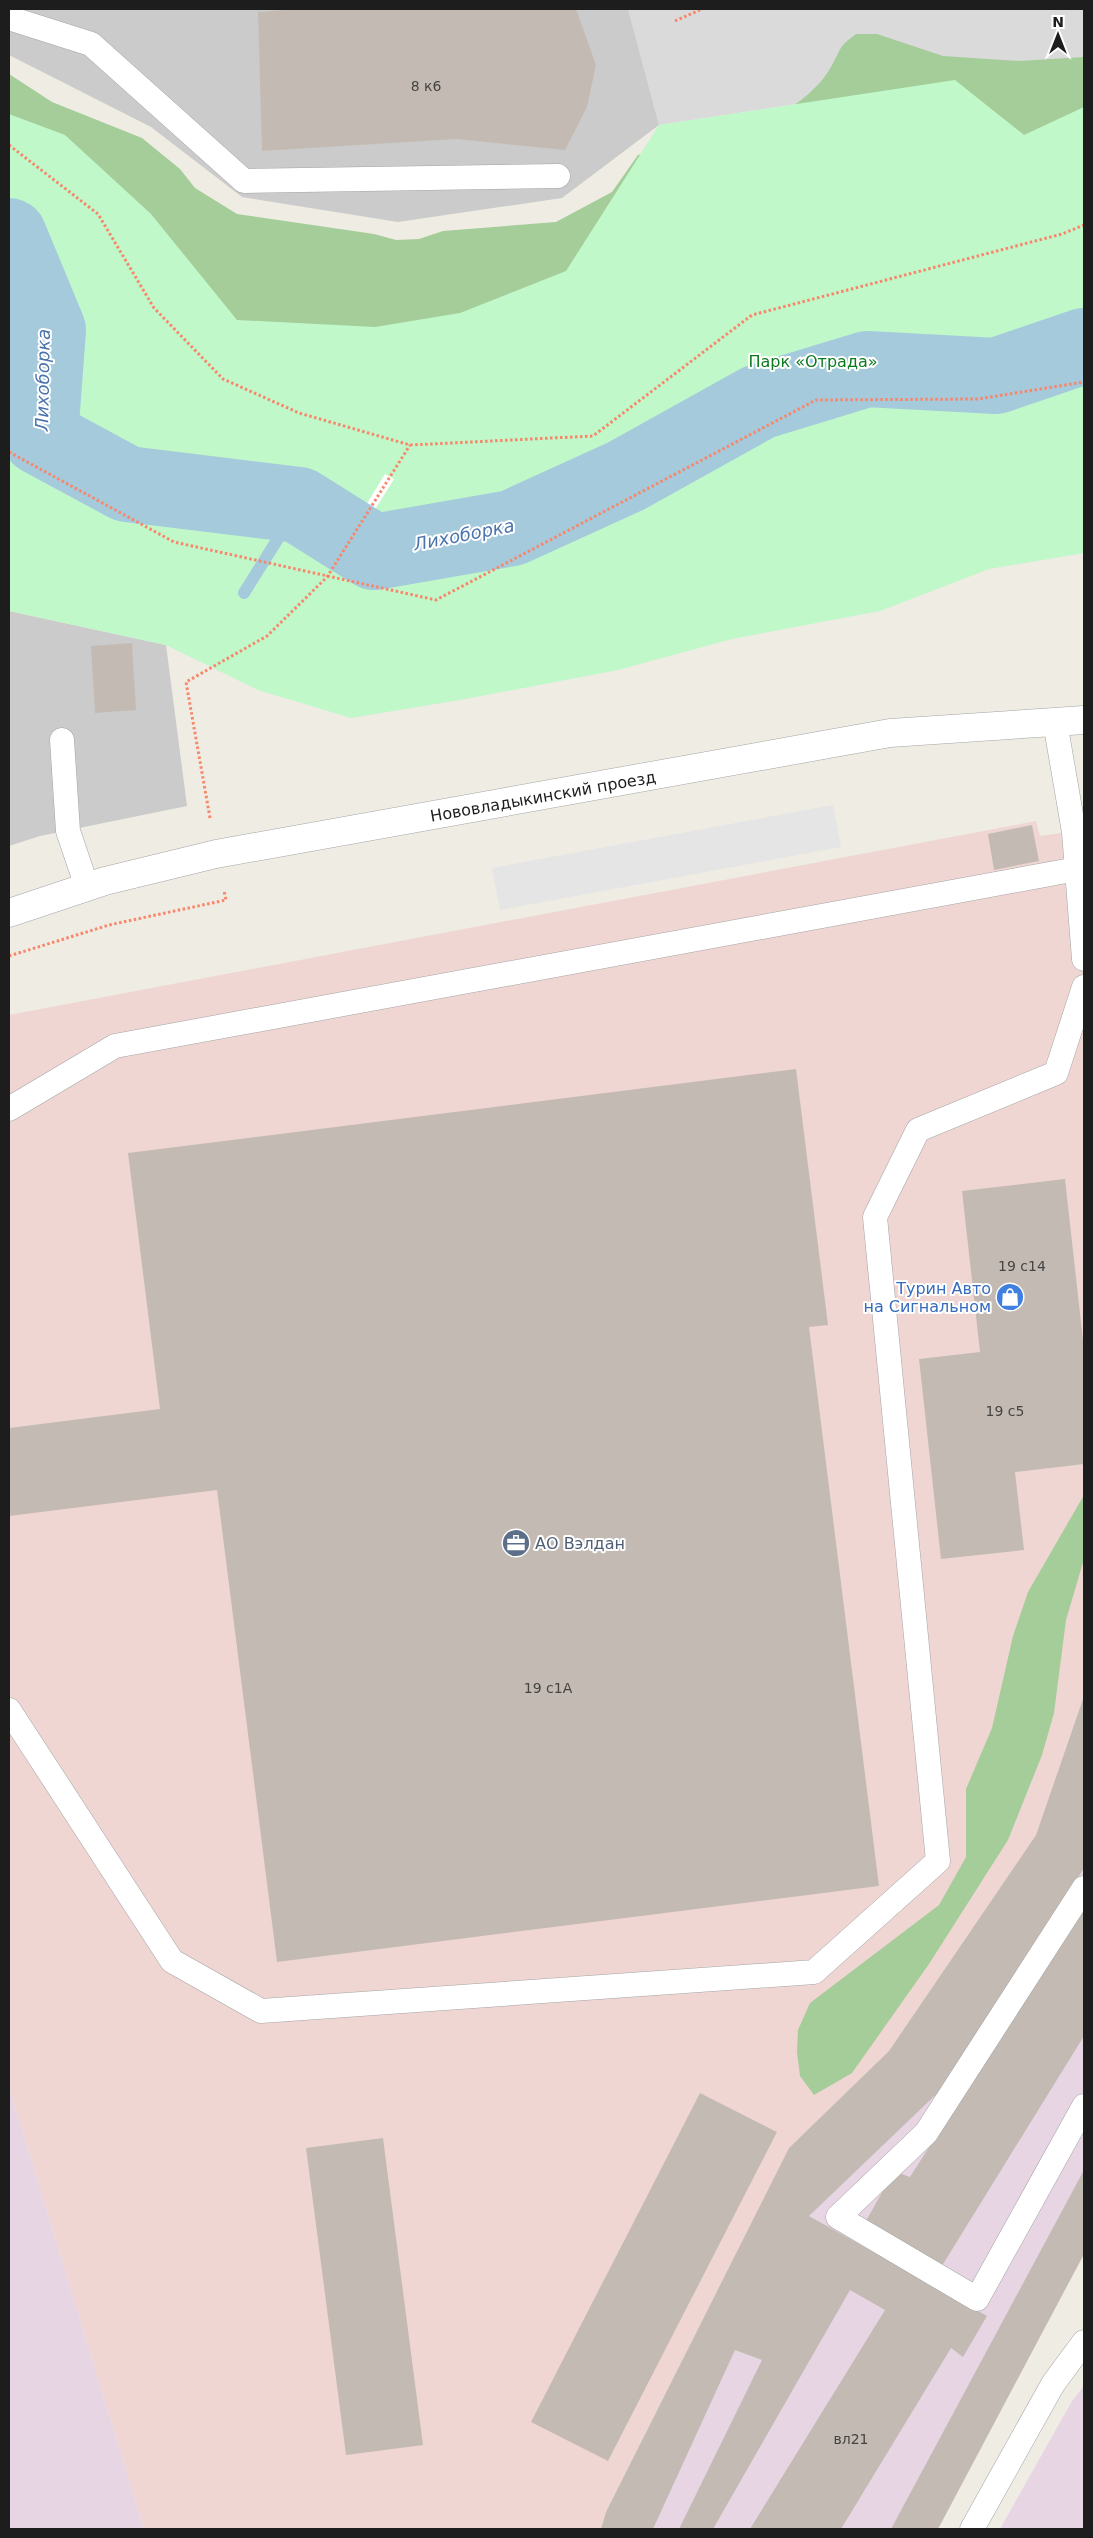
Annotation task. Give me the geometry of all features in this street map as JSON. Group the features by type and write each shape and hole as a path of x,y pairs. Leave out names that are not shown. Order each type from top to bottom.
{"street":[{"name":"Нововладыкинский проезд","path":"9,913 87,887 216,854 890,733 1084,720"}],"lane":[{"path":"9,18 91,44 244,181 558,176"},
{"path":"1055,722 1074,832 1084,959"},
{"path":"62,740 68,831 87,887"},
{"path":"9,1109 115,1046 1077,869"},
{"path":"9,1710 172,1961 261,2012 814,1972 938,1861 876,1217 918,1130 1056,1073 1084,987"},
{"path":"1084,1888 926,2133 838,2217 977,2299 1084,2106"},
{"path":"972,2529 1053,2384 1084,2342"}],"path":[{"path":"674,21 702,9"},
{"path":"9,144 98,214 154,308 222,379 299,413 410,445 593,436 752,315 1062,234 1084,225"},
{"path":"9,452 174,542 436,600 816,400 978,399 1084,382"},
{"path":"9,956 109,925 226,900 216,854 186,682 267,636 327,577 410,445"}],"shaded area":[{"path":"9,9 628,9 659,125 562,198 398,222 242,197 151,127 9,55"},
{"path":"628,9 1084,9 1084,107 955,80 659,125"},
{"path":"9,611 166,645 187,806 40,836 9,846"},
{"path":"833,805 841,847 500,910 492,868"},
{"path":"1036,821 1040,836 1084,830 1084,1695 1036,1835 889,2051 789,2148 606,2512 601,2529 144,2529 9,2087 9,1015"},
{"path":"1084,1695 1084,2254 938,2529 601,2529 606,2512 789,2148 889,2051 1036,1835"},
{"path":"9,2087 144,2529 9,2529"},
{"path":"1084,2386 1084,2529 1000,2529 1072,2401"}],"green space":[{"path":"856,34 877,34 943,56 1019,61 1084,57 1084,206 444,479 9,183 9,74 52,102 142,138 180,169 195,188 237,214 374,234 396,240 419,239 443,231 556,222 612,192 638,155 779,115 786,111 821,81 843,46"},
{"name":"Парк «Отрада»","path":"955,80 1024,135 1084,107 1084,553 989,569 880,611 732,639 618,670 460,700 351,718 258,690 166,645 9,611 9,114 65,135 151,214 237,320 375,327 460,313 566,271 659,125"},
{"path":"1084,1495 1084,1559 1066,1620 1054,1713 1042,1755 1008,1840 929,1964 852,2073 814,2095 800,2076 797,2052 798,2030 810,2003 939,1905 966,1857 966,1789 992,1728 1013,1636 1028,1592"}],"pier":[{"path":"385,474 394,479 339,567 331,562"}],"building":[{"path":"296,9 576,9 596,65 587,107 565,150 456,139 262,151 258,12"},
{"path":"132,643 136,710 95,713 91,646"},
{"path":"1032,825 1039,861 994,870 988,834"},
{"path":"796,1069 828,1325 809,1327 879,1886 277,1962 217,1490 9,1516 9,1428 160,1409 128,1153"},
{"path":"1065,1179 1084,1349 1084,1464 1015,1472 1024,1550 941,1559 919,1359 980,1352 962,1191"},
{"path":"1084,1696 1084,1868 949,2082 809,2216 987,2316 963,2357 951,2348 841,2529 750,2529 885,2310 850,2290 713,2529 679,2529 762,2360 735,2350 653,2529 601,2529 606,2512 789,2148 889,2051 1036,1835"},
{"path":"1084,1904 1084,2036 940,2269 866,2221 894,2171 910,2177"},
{"path":"700,2093 777,2132 608,2461 531,2422"},
{"path":"383,2138 423,2445 346,2455 306,2148"},
{"path":"1084,2170 1084,2254 938,2529 891,2529"}],"waterway":[{"name":"Лихоборка","path":"9,236 48,330 40,437 127,484 299,505 374,552 512,528 626,476 759,402 867,369 996,376 1084,346"},
{"path":"244,593 299,505"}],"place":[{"name":"Турин Авто на Сигнальном","path":"1010,1297"},
{"name":"АО Вэлдан","path":"516,1543"}]}
